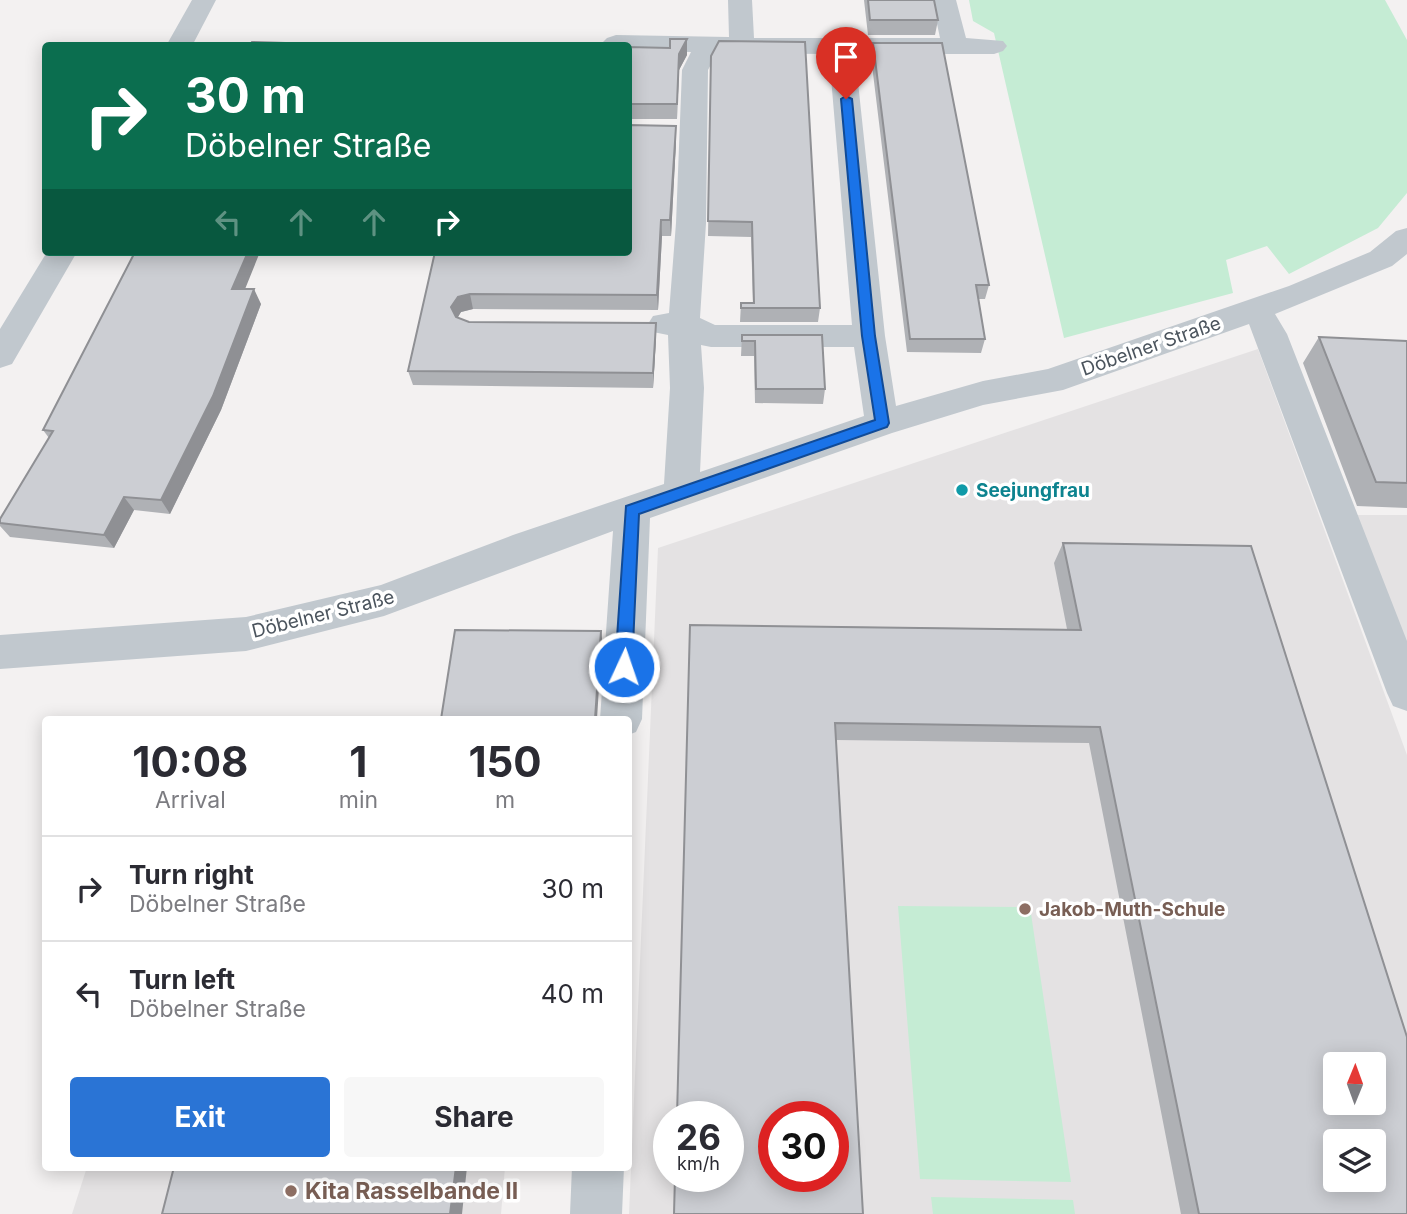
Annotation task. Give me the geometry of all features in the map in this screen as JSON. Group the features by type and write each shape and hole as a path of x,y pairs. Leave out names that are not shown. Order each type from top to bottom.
{"street":[{"path":"180,42 204,0"},
{"path":"944,0 955,46"},
{"path":"740,1 742,45"},
{"path":"681,491 687,388 684,324 691,223 680,131 695,71 708,45"},
{"path":"632,46 994,46"},
{"path":"841,46 869,336 882,423"},
{"name":"Döbelner Straße","path":"0,652 246,634 384,600 526,545 882,423 983,393 1051,381 1300,295 1381,259 1407,238"},
{"path":"0,356 60,256"},
{"path":"1256,309 1276,347 1407,693"},
{"path":"631,324 684,324 711,336 869,336"},
{"path":"621,716 632,510"},
{"path":"596,1214 598,1171"}],"shaded area":[{"name":"Jakob-Muth-Schule","path":"1258,349 1407,755 1407,1214 629,1214 658,548"},
{"path":"1355,515 1407,515 1407,648"},
{"name":"Kita Rasselbande II","path":"86,1171 505,1171 501,1214 72,1214"}],"green space":[{"path":"969,0 1385,0 1407,40 1407,193 1378,228 1289,274 1267,246 1226,260 1233,293 1064,338 994,33 973,21"},
{"path":"898,906 1030,907 1071,1182 920,1179"},
{"path":"931,1197 1073,1200 1075,1214 933,1214"}],"building":[{"path":"868,0 934,0 938,20 870,20"},
{"path":"670,39 687,39 679,54 677,104 632,104 632,47 670,48"},
{"path":"719,41 805,42 820,308 741,308 741,303 754,303 752,222 708,221 711,56"},
{"path":"873,43 942,43 989,285 976,285 985,339 910,339"},
{"path":"632,125 676,126 670,220 661,220 657,295 470,294 458,297 451,307 456,317 469,322 656,323 653,373 408,371 434,256 632,256"},
{"path":"133,256 246,256 232,289 254,289 213,396 161,500 124,497 104,535 0,523 53,431 43,430"},
{"path":"742,335 822,335 825,389 756,389 755,341 742,341"},
{"path":"1319,337 1407,341 1407,483 1376,482"},
{"path":"1063,543 1251,546 1407,1037 1407,1214 1199,1214 1100,727 835,723 863,1214 674,1214 675,1192 744,1192 744,1101 677,1101 690,625 1081,630"},
{"path":"455,630 601,631 595,716 441,716"},
{"name":"Kita Rasselbande II","path":"173,1171 455,1171 450,1214 162,1214"}],"place":[{"name":"Seejungfrau","path":"962,490"},
{"name":"Jakob-Muth-Schule","path":"1025,909"},
{"name":"Kita Rasselbande II","path":"291,1191"}],"route":[{"path":"624,667 632,510 882,423 869,336 846,99"}]}
